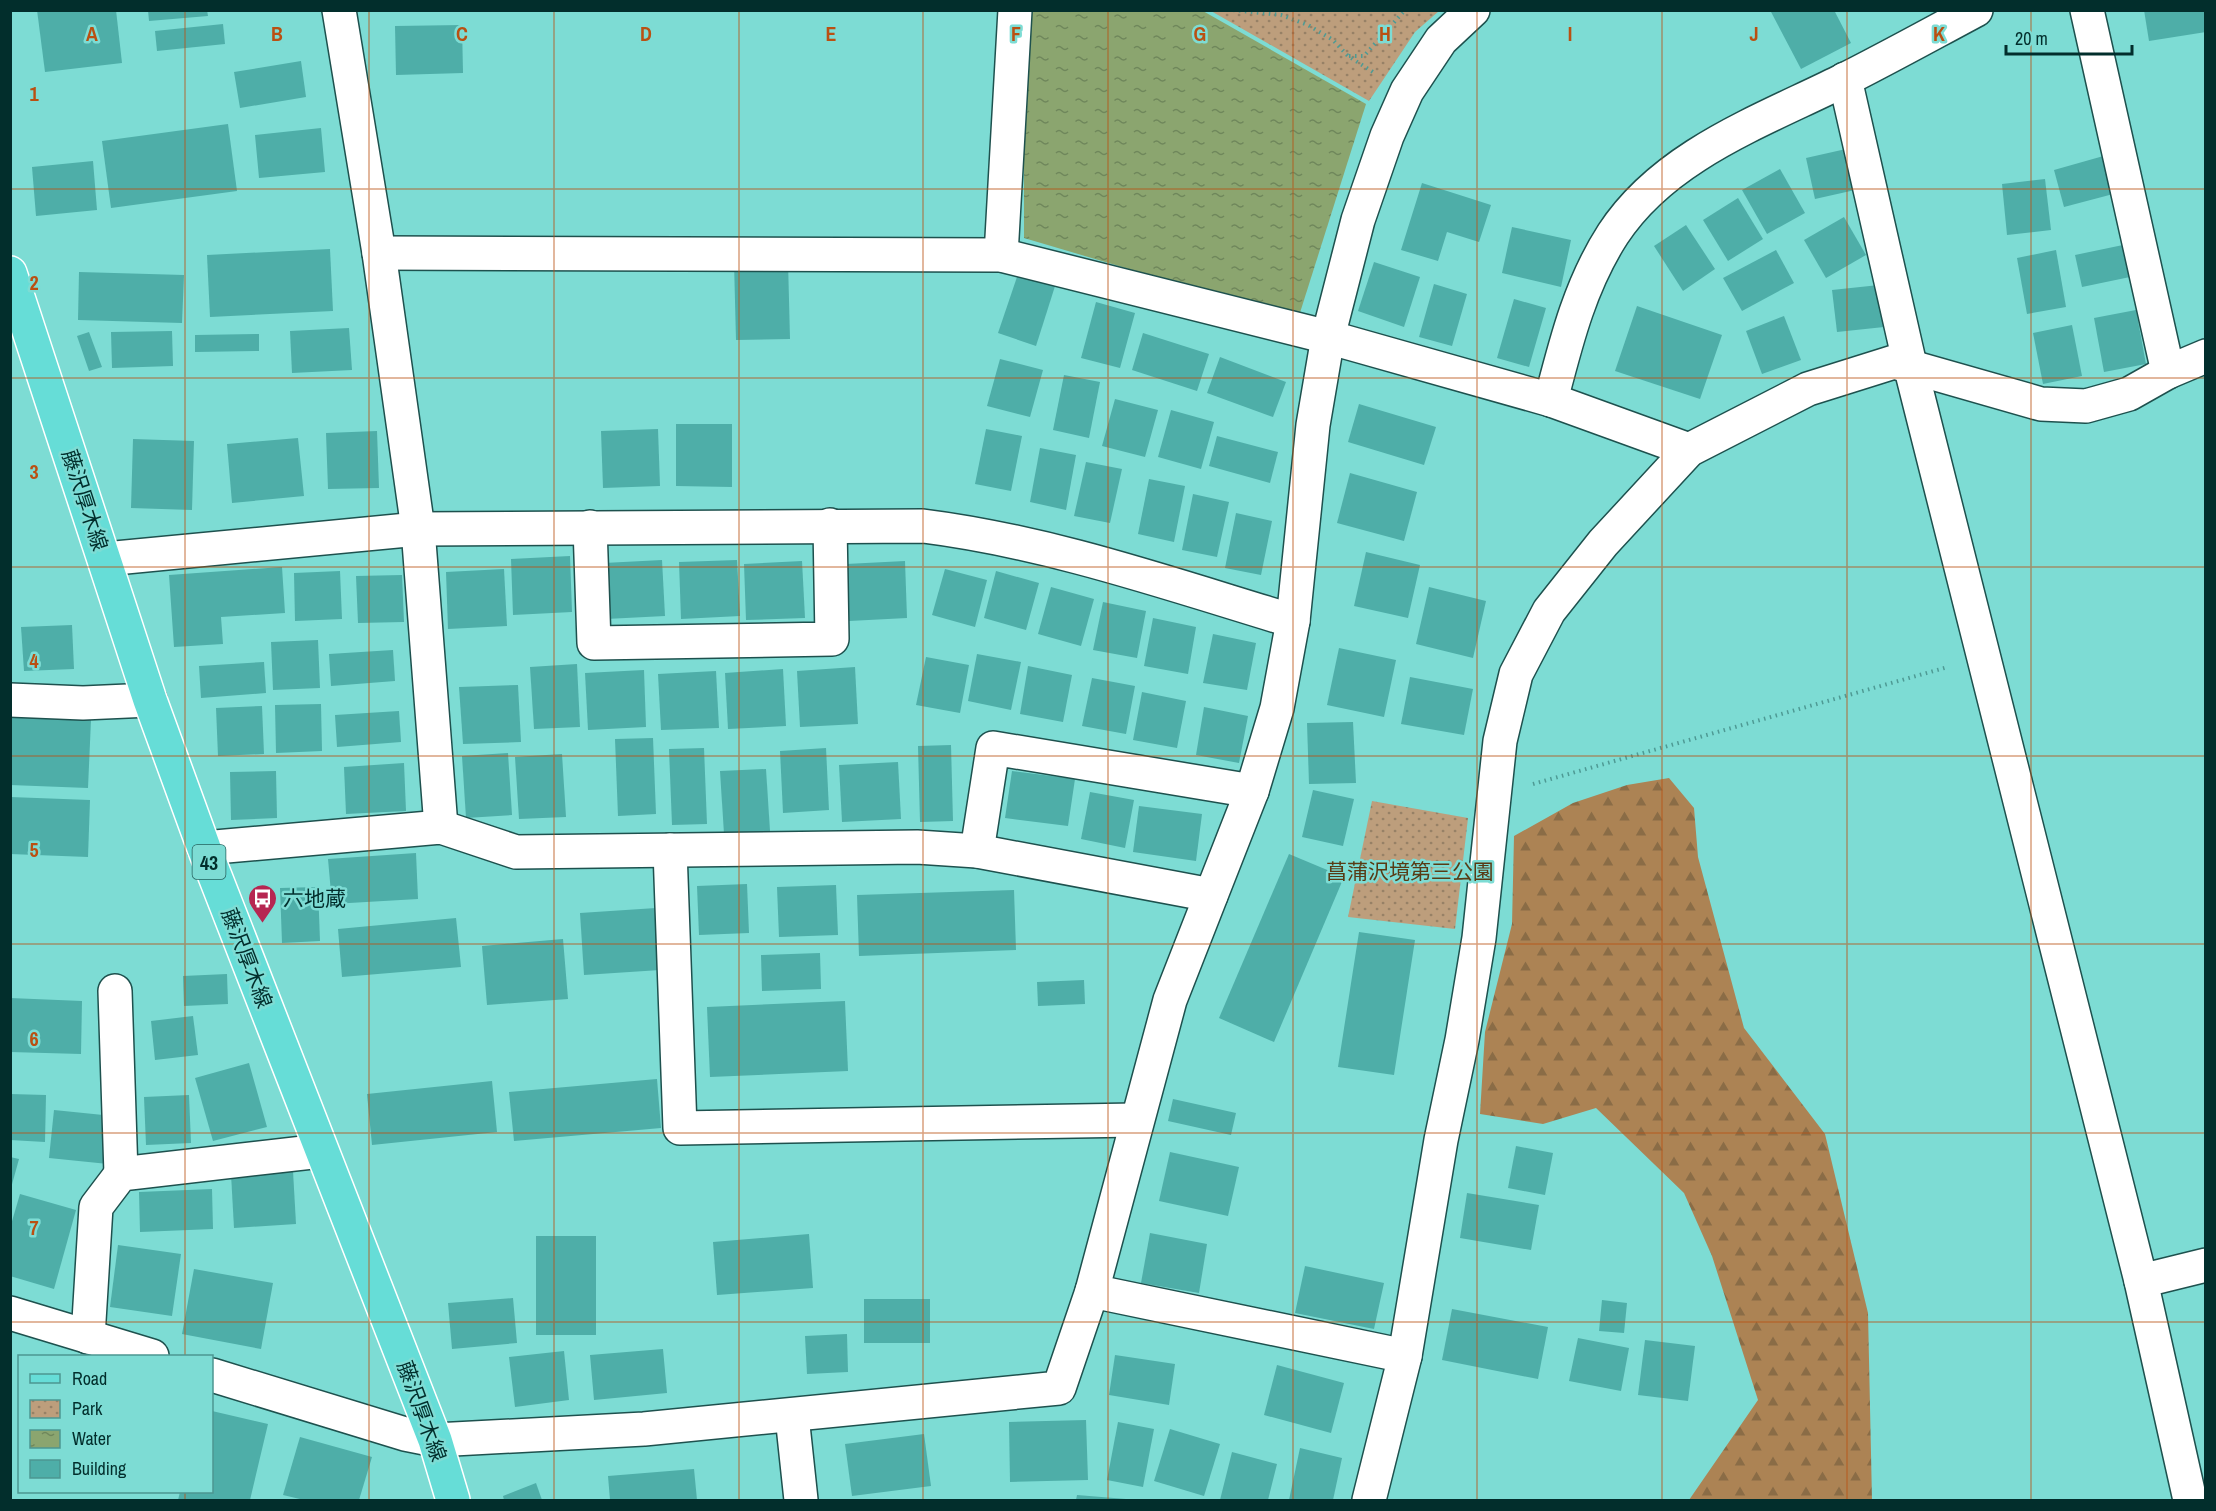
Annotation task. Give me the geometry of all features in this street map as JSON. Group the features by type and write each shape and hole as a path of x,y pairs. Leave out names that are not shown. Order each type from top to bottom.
{"main road":[{"name":"藤沢厚木線","path":"10,273 150,700 204,848 435,1440 453,1500"}],"street":[{"path":"339,10 379,253 418,529 441,827"},
{"path":"1001,255 1015,10"},
{"path":"213,1375 405,1434 435,1440 644,1430 1059,1388 1092,1291 1170,1000 1252,791 1277,708 1293,621 1312,425 1328,337 1358,220 1386,136 1407,91 1441,40 1473,10"},
{"path":"1551,400 1573,319 1589,278 1613,234 1648,191 1712,145 1976,10"},
{"path":"2087,10 2168,372"},
{"path":"1845,79 1910,365 2141,1281 2190,1500"},
{"path":"379,253 1001,255 1328,337 1551,400 1689,450"},
{"path":"1369,1500 1405,1356 1441,1140 1462,1040 1475,961 1500,741 1516,674 1549,611 1603,543 1689,450 1808,388 1894,362 2041,404 2086,406 2129,393 2168,372 2205,356"},
{"path":"590,527 594,643 832,639 830,525"},
{"path":"105,559 418,529 923,526 986,534 1057,550 1293,621"},
{"path":"10,700 83,704 150,700"},
{"path":"977,851 993,748 1252,791"},
{"path":"204,848 441,827 516,852 917,847 977,851 1211,895"},
{"path":"670,850 680,1128 1136,1120"},
{"path":"88,1337 96,1207 121,1174 115,991"},
{"path":"121,1174 321,1151"},
{"path":"2141,1281 2205,1264"},
{"path":"1092,1291 1405,1356"},
{"path":"10,1313 149,1355"},
{"path":"792,1416 801,1500"}],"path":[{"path":"1233,10 1281,15 1308,26 1333,40 1348,56 1407,91"},
{"path":"1348,56 1364,56 1405,10"},
{"path":"1495,795 1983,657"}],"green space":[{"path":"1439,10 1415,32 1369,101 1211,11"},
{"path":"1669,778 1694,808 1698,857 1744,1028 1825,1134 1868,1313 1872,1500 1689,1500 1758,1400 1712,1256 1684,1193 1596,1108 1543,1124 1480,1114 1485,1032 1512,924 1514,836 1573,803 1627,785"},
{"name":"菖蒲沢境第三公園","path":"1372,801 1468,818 1455,929 1348,917"}],"water":[{"path":"1024,11 1203,11 1366,104 1298,319 1024,238"}],"building":[{"path":"37,10 116,10 122,63 45,72"},
{"path":"148,10 207,10 208,16 149,21"},
{"path":"1770,10 1834,10 1851,43 1801,69"},
{"path":"2144,10 2206,10 2206,32 2149,41"},
{"path":"223,24 225,44 157,51 155,31"},
{"path":"462,25 463,73 396,75 395,26"},
{"path":"301,61 306,97 240,108 234,72"},
{"path":"228,124 237,191 111,208 102,141"},
{"path":"321,128 325,172 259,178 255,135"},
{"path":"1846,149 1855,190 1815,199 1806,158"},
{"path":"2107,155 2117,193 2064,207 2054,170"},
{"path":"93,161 97,210 36,216 32,167"},
{"path":"1780,169 1805,213 1767,234 1742,190"},
{"path":"2045,179 2051,230 2007,235 2002,184"},
{"path":"1422,183 1491,205 1479,242 1447,232 1438,261 1401,250"},
{"path":"1738,198 1763,239 1728,261 1703,220"},
{"path":"1844,217 1866,255 1826,278 1804,240"},
{"path":"1686,225 1715,269 1683,291 1654,246"},
{"path":"1512,227 1571,240 1561,287 1502,273"},
{"path":"2123,245 2130,277 2082,287 2075,255"},
{"path":"330,249 333,311 210,317 207,255"},
{"path":"1776,250 1794,283 1742,311 1723,278"},
{"path":"2056,250 2066,307 2027,314 2017,258"},
{"path":"788,261 790,339 736,340 734,262"},
{"path":"1374,262 1420,277 1404,327 1358,311"},
{"path":"1019,271 1056,283 1036,346 998,333"},
{"path":"79,272 184,275 182,323 78,320"},
{"path":"1434,284 1467,294 1452,346 1419,337"},
{"path":"1879,285 1884,327 1837,332 1832,290"},
{"path":"1514,299 1546,308 1529,367 1497,358"},
{"path":"1096,302 1135,313 1120,368 1081,358"},
{"path":"1637,306 1722,335 1700,399 1615,371"},
{"path":"2136,310 2146,364 2104,372 2094,318"},
{"path":"1784,316 1801,360 1762,374 1746,331"},
{"path":"2072,325 2082,376 2043,384 2033,333"},
{"path":"349,328 352,370 292,373 290,331"},
{"path":"172,331 173,366 112,368 111,332"},
{"path":"89,332 102,367 89,371 77,336"},
{"path":"1143,333 1209,354 1197,391 1132,370"},
{"path":"259,334 259,351 195,352 195,335"},
{"path":"1220,357 1286,382 1273,417 1207,393"},
{"path":"1000,359 1043,370 1030,417 987,406"},
{"path":"1064,375 1100,382 1089,438 1053,430"},
{"path":"1115,399 1158,410 1145,457 1102,446"},
{"path":"1359,404 1436,427 1424,465 1348,442"},
{"path":"1171,410 1214,422 1201,469 1158,457"},
{"path":"676,424 732,424 732,487 676,486"},
{"path":"658,429 660,486 603,488 601,431"},
{"path":"986,429 1022,436 1011,491 975,484"},
{"path":"377,431 379,488 328,489 326,433"},
{"path":"1217,436 1278,452 1270,483 1209,466"},
{"path":"298,438 304,496 232,503 227,444"},
{"path":"133,439 194,441 192,510 131,508"},
{"path":"1040,448 1076,455 1066,510 1030,502"},
{"path":"1086,462 1122,469 1110,523 1074,516"},
{"path":"1350,473 1417,492 1404,541 1337,523"},
{"path":"1149,479 1185,486 1174,542 1138,534"},
{"path":"1193,494 1229,502 1217,557 1182,550"},
{"path":"1236,513 1272,521 1261,575 1225,568"},
{"path":"1366,552 1420,565 1408,618 1354,606"},
{"path":"570,556 572,612 513,615 511,559"},
{"path":"662,560 665,616 606,619 604,563"},
{"path":"737,560 740,616 681,619 679,562"},
{"path":"802,561 805,618 746,620 744,564"},
{"path":"905,561 907,618 849,621 846,564"},
{"path":"282,567 285,613 221,617 223,644 174,647 169,575"},
{"path":"504,569 507,626 448,629 446,572"},
{"path":"945,569 987,580 975,627 932,615"},
{"path":"340,571 342,619 295,621 294,573"},
{"path":"996,571 1039,583 1026,630 984,618"},
{"path":"402,575 404,622 358,623 356,576"},
{"path":"1051,587 1094,599 1081,646 1038,634"},
{"path":"1429,587 1486,601 1473,658 1416,644"},
{"path":"1103,602 1146,611 1137,658 1093,650"},
{"path":"1153,618 1196,627 1188,674 1144,666"},
{"path":"72,625 74,669 24,671 21,627"},
{"path":"1213,634 1256,643 1247,690 1203,683"},
{"path":"318,640 320,688 273,690 271,642"},
{"path":"1339,648 1396,660 1384,717 1327,705"},
{"path":"393,650 395,681 331,686 329,654"},
{"path":"977,654 1021,662 1011,710 968,701"},
{"path":"926,657 969,665 960,713 916,705"},
{"path":"264,662 266,693 201,698 199,666"},
{"path":"577,664 580,727 534,729 530,667"},
{"path":"1028,666 1072,675 1063,722 1020,714"},
{"path":"855,667 858,724 800,727 797,671"},
{"path":"783,669 786,726 728,729 725,673"},
{"path":"644,670 646,727 588,730 585,673"},
{"path":"716,671 719,728 661,730 658,674"},
{"path":"1410,677 1473,689 1464,735 1401,724"},
{"path":"1092,678 1135,686 1126,734 1082,726"},
{"path":"518,685 521,742 463,744 459,687"},
{"path":"1142,692 1186,701 1177,748 1133,740"},
{"path":"321,704 322,751 276,753 275,705"},
{"path":"262,706 264,754 218,756 216,708"},
{"path":"1204,707 1248,716 1239,763 1196,755"},
{"path":"399,711 401,742 337,747 335,715"},
{"path":"10,716 91,720 88,788 10,785"},
{"path":"1353,722 1356,783 1309,784 1307,723"},
{"path":"653,738 656,814 618,816 615,739"},
{"path":"951,745 953,821 920,822 918,746"},
{"path":"704,748 707,824 672,825 669,749"},
{"path":"826,748 829,810 783,813 780,751"},
{"path":"508,753 512,815 466,818 462,756"},
{"path":"562,754 566,817 519,819 515,757"},
{"path":"898,762 901,819 842,822 839,765"},
{"path":"404,763 406,811 346,814 344,767"},
{"path":"766,769 770,831 724,834 720,771"},
{"path":"276,771 277,818 231,820 230,772"},
{"path":"1012,771 1075,779 1068,826 1005,818"},
{"path":"1313,790 1354,799 1343,846 1302,837"},
{"path":"1090,792 1134,800 1125,848 1081,839"},
{"path":"10,797 90,800 88,857 10,854"},
{"path":"1139,806 1202,814 1196,861 1133,852"},
{"path":"416,853 418,899 332,904 328,859"},
{"path":"1289,854 1344,877 1274,1042 1219,1018"},
{"path":"747,884 749,933 699,935 697,886"},
{"path":"836,885 838,935 779,937 777,887"},
{"path":"318,887 320,941 282,943 280,888"},
{"path":"1014,890 1016,950 859,956 857,895"},
{"path":"656,908 660,970 584,975 580,913"},
{"path":"456,918 461,967 342,977 338,929"},
{"path":"1359,932 1415,940 1394,1075 1338,1067"},
{"path":"563,939 568,999 487,1005 482,946"},
{"path":"820,953 821,989 762,991 761,955"},
{"path":"227,974 228,1004 184,1006 183,976"},
{"path":"1084,980 1085,1004 1038,1006 1037,982"},
{"path":"10,998 82,1001 81,1054 10,1052"},
{"path":"845,1001 848,1071 710,1077 707,1007"},
{"path":"193,1016 198,1055 155,1060 151,1021"},
{"path":"249,1063 267,1127 213,1141 195,1078"},
{"path":"657,1079 661,1128 514,1141 509,1092"},
{"path":"492,1081 497,1132 372,1145 367,1094"},
{"path":"10,1094 46,1095 45,1142 10,1140"},
{"path":"189,1095 191,1143 146,1145 144,1097"},
{"path":"1173,1099 1236,1113 1231,1135 1168,1121"},
{"path":"54,1110 113,1116 108,1164 49,1158"},
{"path":"1516,1146 1553,1153 1545,1195 1508,1188"},
{"path":"1170,1152 1239,1167 1228,1216 1159,1201"},
{"path":"10,1157 19,1159 11,1188 10,1188"},
{"path":"293,1171 296,1224 234,1228 231,1174"},
{"path":"212,1189 213,1229 140,1232 139,1192"},
{"path":"1467,1193 1539,1205 1531,1250 1460,1238"},
{"path":"20,1194 76,1210 54,1289 10,1276 10,1228"},
{"path":"1150,1233 1207,1244 1199,1293 1141,1283"},
{"path":"809,1234 813,1288 717,1295 713,1242"},
{"path":"536,1236 596,1236 596,1335 536,1335"},
{"path":"118,1245 181,1254 172,1316 110,1307"},
{"path":"1305,1266 1384,1283 1374,1329 1295,1313"},
{"path":"194,1269 273,1283 261,1349 182,1334"},
{"path":"513,1298 517,1343 452,1349 448,1303"},
{"path":"864,1299 930,1299 930,1343 864,1343"},
{"path":"1602,1300 1627,1303 1624,1333 1599,1331"},
{"path":"1452,1309 1548,1327 1538,1379 1442,1360"},
{"path":"847,1334 848,1372 807,1374 805,1336"},
{"path":"1578,1338 1629,1348 1621,1391 1569,1381"},
{"path":"1645,1340 1695,1346 1688,1401 1638,1395"},
{"path":"663,1349 667,1393 594,1400 590,1355"},
{"path":"564,1351 569,1400 515,1407 509,1357"},
{"path":"1115,1355 1175,1364 1169,1405 1109,1395"},
{"path":"1277,1365 1344,1383 1331,1433 1264,1415"},
{"path":"213,1411 268,1424 250,1500 178,1500 180,1493 213,1493"},
{"path":"1086,1420 1088,1480 1010,1482 1009,1422"},
{"path":"1118,1422 1154,1429 1143,1487 1107,1480"},
{"path":"1170,1429 1220,1444 1204,1496 1154,1481"},
{"path":"924,1434 931,1486 852,1496 845,1444"},
{"path":"300,1437 372,1457 359,1500 304,1500 283,1495"},
{"path":"1300,1448 1342,1458 1333,1500 1289,1500"},
{"path":"1232,1452 1277,1464 1268,1500 1220,1500"},
{"path":"694,1469 697,1500 610,1500 608,1476"},
{"path":"536,1483 542,1500 504,1500 503,1496"},
{"path":"1077,1495 1126,1499 1126,1500 1076,1500"}],"place":[{"name":"六地蔵","path":"262,924"}]}
